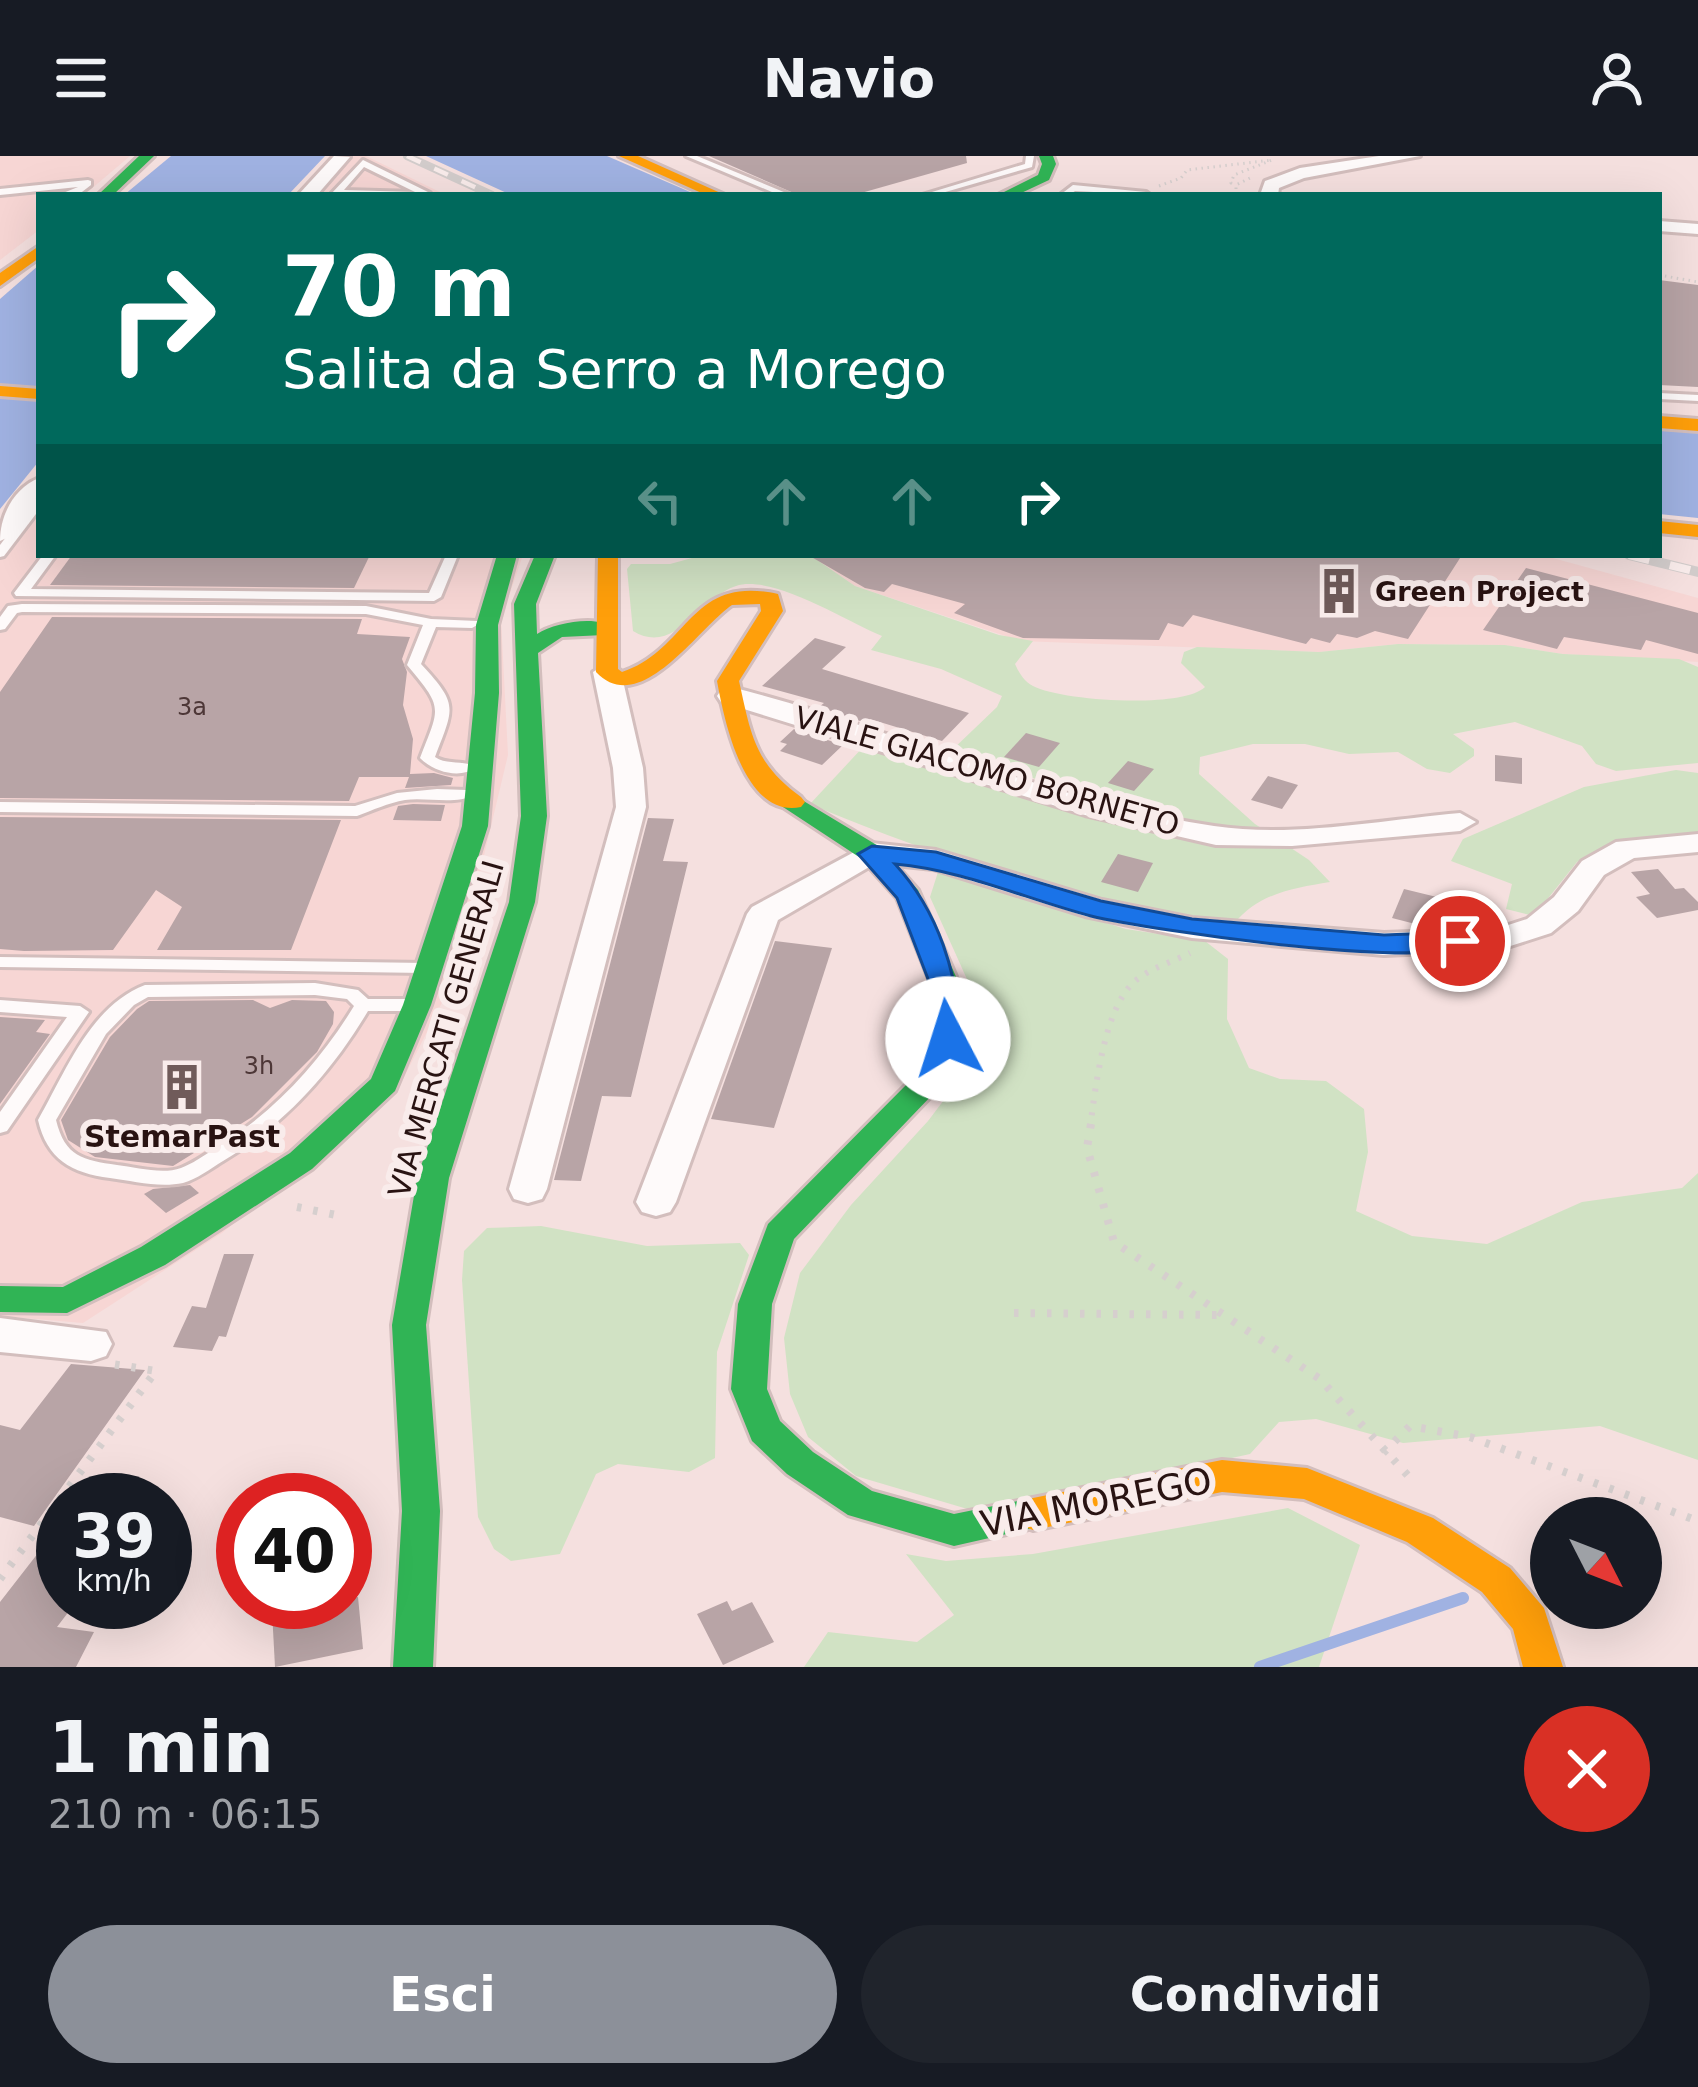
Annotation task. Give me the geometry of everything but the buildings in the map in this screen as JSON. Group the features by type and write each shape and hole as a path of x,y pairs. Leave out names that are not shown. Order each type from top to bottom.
{"main road":[{"path":"108,192 147,156"},
{"path":"626,156 711,192"},
{"path":"660,156 744,192"},
{"path":"0,281 36,253"},
{"path":"0,377 36,380"},
{"path":"0,392 36,394"},
{"path":"1662,400 1698,399"},
{"path":"1662,422 1698,421"},
{"path":"1662,526 1698,531"},
{"path":"0,1299 67,1300 153,1256 302,1161 384,1084 417,1005 475,826 488,693 487,625 506,558"},
{"name":"VIA MERCATI GENERALI","path":"413,1667 421,1510 409,1325 433,1178 522,902 534,816 526,609 544,558"},
{"path":"608,558 604,628 608,672 628,680 660,667 718,600 736,590 770,599 772,611 728,681 731,696"},
{"path":"526,609 557,631"},
{"path":"526,651 557,631 604,628"},
{"name":"VIA MOREGO","path":"731,696 745,754 762,783 872,854 910,896 943,979 948,1039 922,1087 780,1233 755,1304 750,1368 749,1389 765,1430 800,1463 861,1504 954,1530 1222,1476 1307,1484 1420,1530 1496,1580 1530,1622 1543,1667"}],"street":[{"path":"1270,192 1271,185 1291,175 1412,156"},
{"path":"310,192 342,158"},
{"path":"1662,226 1698,229"},
{"path":"0,534 36,489"},
{"path":"528,1189 631,807 608,672"},
{"name":"VIALE GIACOMO BORNETO","path":"731,696 1096,808 1216,836 1292,837 1460,822"},
{"path":"656,1202 764,914 872,854 936,860 1097,909 1234,932 1384,944 1498,939 1539,926 1566,904 1593,868 1627,849 1698,843"},
{"path":"0,1335 101,1354"}],"lane":[{"path":"690,156 780,192"},
{"path":"337,192 363,164 421,192"},
{"path":"936,192 1029,165 1040,180 1094,192"},
{"path":"1040,180 1094,192"},
{"path":"0,192 88,183 76,192"},
{"path":"0,203 36,198"},
{"path":"1662,402 1698,421"},
{"path":"0,553 36,506"},
{"path":"21,593 48,558"},
{"path":"0,594 434,597 451,558"},
{"path":"0,626 13,610 22,608 366,610 472,624"},
{"path":"431,622 414,665 438,691 446,712 427,758 440,767 469,768"},
{"path":"0,807 357,811 382,798 433,792 466,795"},
{"path":"0,962 428,968"},
{"path":"364,1005 336,1052 297,1098 237,1145 180,1178 66,1161 51,1139 47,1120 109,1018 124,1001 146,991 316,988 352,994 364,1005 417,1005"},
{"path":"0,1006 80,1012 0,1126"}],"path":[{"path":"1187,170 1272,160 1234,175 1231,183 1236,185"},
{"path":"1662,276 1698,282"},
{"path":"1234,932 1136,979 1120,1000 1101,1058 1087,1148 1114,1242 1320,1379 1383,1454 1418,1486"},
{"path":"1014,1313 1222,1316"},
{"path":"0,1579 156,1371 101,1354"},
{"path":"1383,1454 1410,1426 1470,1437 1698,1521"}],"shaded area":[{"path":"0,156 130,156 88,192 36,192 36,232 0,260"},
{"path":"351,156 366,156 440,192 317,192"},
{"path":"36,500 36,558 522,558 501,619 508,755 455,977 398,1089 222,1233 83,1323 0,1316 0,545"},
{"path":"814,558 1553,558 1698,598 1698,662 1563,654 1504,645 1398,644 1319,652 1020,641 855,586"}],"green space":[{"path":"692,558 814,558 855,586 999,635 1033,641 1015,664 1027,682 1094,699 1148,700 1192,694 1205,687 1181,663 1184,652 1197,647 1319,652 1398,644 1505,645 1563,654 1679,659 1698,667 1698,763 1616,771 1596,764 1582,746 1515,722 1453,734 1474,749 1474,756 1450,773 1427,769 1398,752 1349,754 1305,744 1253,744 1200,757 1199,774 1255,824 1309,860 1330,882 1265,899 1234,924 1125,905 965,862 810,804 864,746 1054,801 1064,788 950,752 997,707 1002,696 941,669 871,650 882,636 789,593 751,584 736,586 675,631 648,637 633,631 627,569 631,564 670,564"},
{"path":"1676,770 1698,773 1698,836 1617,841 1577,862 1534,916 1506,909 1512,884 1451,861 1463,839 1584,787"},
{"path":"938,872 1126,929 1205,941 1228,959 1227,1019 1249,1068 1280,1079 1326,1081 1364,1109 1368,1152 1356,1211 1412,1236 1487,1244 1582,1202 1682,1188 1698,1173 1698,1460 1600,1426 1403,1443 1316,1419 1279,1422 1250,1454 981,1513 856,1476 808,1437 790,1394 784,1338 800,1273 978,1055 975,997 930,897"},
{"path":"541,1226 647,1246 740,1243 749,1255 717,1352 715,1458 689,1472 618,1464 596,1474 560,1554 511,1561 494,1549 478,1517 464,1251 487,1228"},
{"path":"1288,1508 1360,1545 1319,1667 804,1667 828,1632 917,1642 954,1615 906,1554 946,1561 1033,1554"}],"water":[{"path":"171,156 325,156 291,192 128,192"},
{"path":"426,156 607,156 690,192 504,192"},
{"path":"36,268 36,465 0,509 0,299"},
{"path":"1662,426 1698,429 1698,518 1662,514"}],"waterway":[{"path":"1260,1667 1463,1598"}],"railway":[{"path":"407,156 485,192"},
{"path":"1641,558 1698,572"}],"traffic: fast":[{"path":"108,192 147,156"},
{"path":"1012,192 1044,177 1049,164 1046,156"},
{"path":"0,1299 67,1300 153,1256 301,1161 384,1084 417,1005 475,826 487,693 487,625 506,558"},
{"path":"413,1667 421,1511 409,1325 433,1178 522,902 534,816 525,604 544,558"},
{"path":"526,651 557,631 604,628"},
{"path":"792,802 871,853 909,896 943,979 948,1039 922,1087 780,1233 755,1304 749,1389 765,1430 800,1463 861,1504 954,1530 1033,1514"}],"traffic: slow":[{"path":"626,156 711,192"},
{"path":"0,281 36,253"},
{"path":"0,391 36,394"},
{"path":"1662,422 1698,425"},
{"path":"1662,527 1698,531"},
{"path":"608,558 607,672 620,680 662,659 725,600 745,595 770,599 772,611 728,681 751,764 792,802"},
{"path":"1033,1514 1222,1476 1307,1484 1420,1530 1496,1580 1530,1621 1543,1667"}],"place":[{"name":"Green Project","path":"1339,591"},
{"name":"StemarPast","path":"182,1087"}],"route":[{"path":"948,1039 943,979 910,896 872,854 936,860 1097,909 1192,928 1384,944 1460,941"}]}
